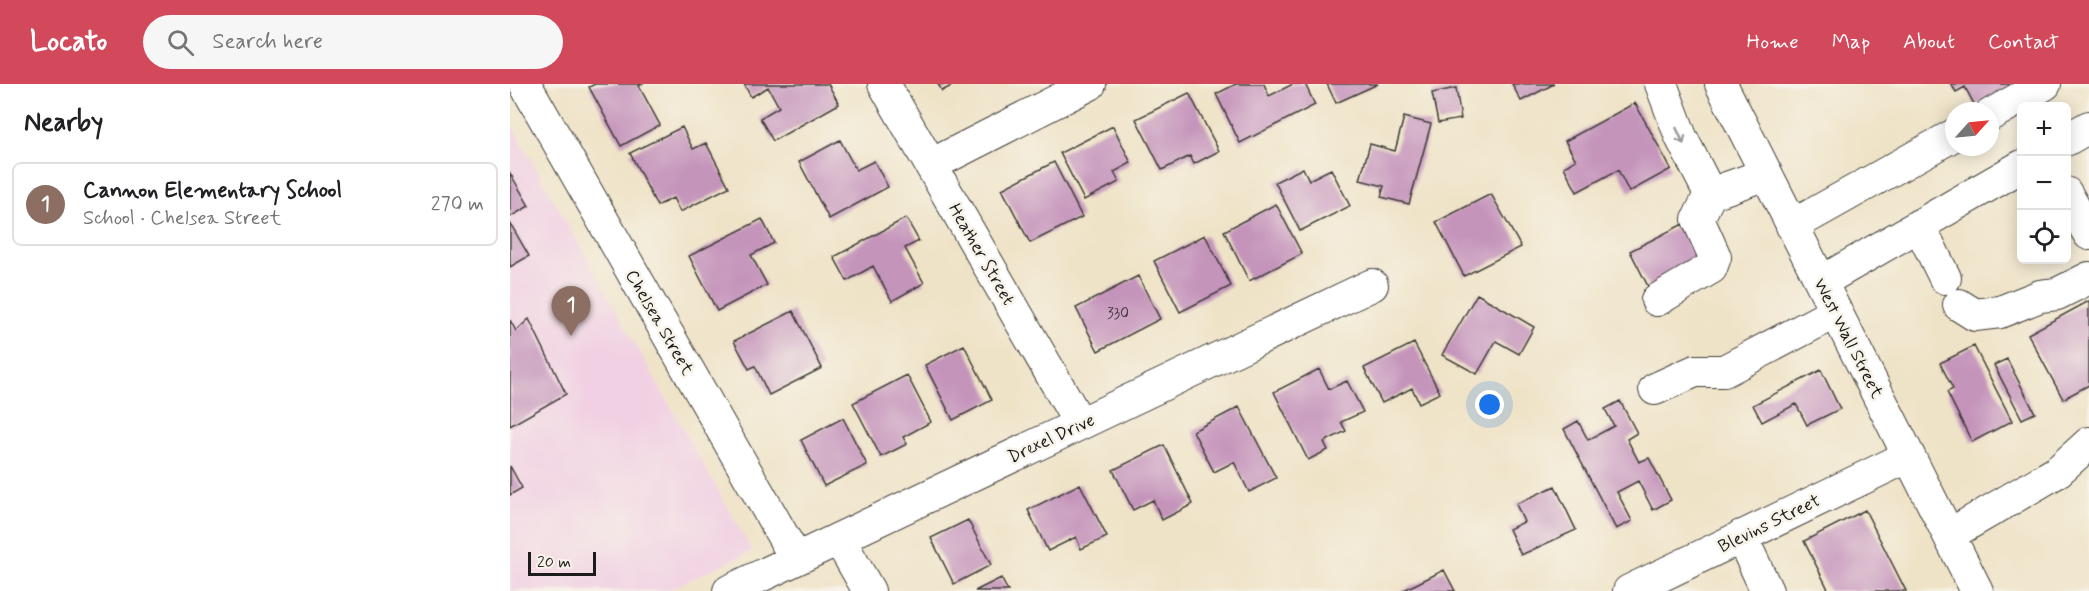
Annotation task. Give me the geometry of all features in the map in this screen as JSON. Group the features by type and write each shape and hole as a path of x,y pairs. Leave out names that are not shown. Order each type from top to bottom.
{"street":[{"name":"Chelsea Street","path":"525,84 796,559"},
{"name":"Heather Street","path":"884,84 1080,424"},
{"path":"931,165 1090,84"},
{"path":"1999,110 2045,84"},
{"name":"West Wall Street","path":"1733,89 1766,174 1977,591"},
{"path":"1657,300 1711,268 1715,256 1698,219 1705,184 1662,90"},
{"path":"2071,138 2089,127"},
{"path":"1792,226 1945,140"},
{"path":"1821,282 2017,169"},
{"path":"1705,184 1766,174"},
{"path":"2071,200 2089,234"},
{"path":"1919,225 1952,291 1975,315 2000,312 2040,296 2057,294 2089,278"},
{"path":"2040,296 2050,282 2084,265 2089,266"},
{"name":"Drexel Drive","path":"729,591 1372,285"},
{"path":"1655,389 1695,371 1724,372 1836,312"},
{"path":"1949,535 2057,472 2089,443"},
{"name":"Blevins Street","path":"1629,591 1909,456"},
{"path":"1741,536 1767,591"},
{"path":"839,539 869,591"}],"shaded area":[{"path":"510,122 752,551 665,591 510,591"}],"building":[{"path":"595,84 642,84 639,86 660,125 621,146 589,87"},
{"path":"744,84 828,84 839,104 773,141 760,118 779,107 768,87 751,97"},
{"path":"938,84 955,84 942,91"},
{"path":"1236,84 1264,84 1269,96 1293,84 1305,84 1315,105 1240,143 1216,94"},
{"path":"1327,84 1378,84 1336,103"},
{"path":"1512,84 1554,84 1521,101"},
{"path":"1951,84 2008,84 2010,87 1982,102 1973,102 1965,87 1956,92"},
{"path":"1456,88 1461,119 1438,123 1432,93"},
{"path":"1189,93 1219,151 1194,164 1190,156 1162,170 1136,119"},
{"path":"1635,103 1671,169 1629,192 1618,170 1577,192 1564,167 1576,160 1565,141"},
{"path":"1404,117 1431,124 1409,204 1381,197 1384,186 1360,180 1370,144 1395,151"},
{"path":"1113,126 1131,163 1114,172 1119,182 1084,200 1060,153"},
{"path":"682,127 693,149 706,143 729,187 680,212 673,198 657,206 630,153"},
{"path":"840,140 856,170 874,161 888,187 829,219 799,162"},
{"path":"1054,162 1082,217 1030,243 1002,189"},
{"path":"1303,168 1309,180 1331,169 1350,206 1300,231 1275,182"},
{"path":"510,173 529,206 510,217"},
{"path":"1491,194 1521,247 1464,276 1436,222"},
{"path":"1276,204 1302,254 1249,281 1224,231"},
{"path":"906,218 919,241 905,248 924,283 892,301 873,266 847,281 834,257"},
{"path":"762,219 774,243 751,255 767,285 717,311 689,256"},
{"path":"510,223 529,256 510,267"},
{"path":"1683,224 1704,265 1651,292 1630,251"},
{"path":"1205,235 1231,286 1180,312 1154,261"},
{"path":"1138,276 1160,319 1098,351 1076,308"},
{"path":"1477,294 1534,327 1519,354 1496,341 1477,374 1442,355"},
{"path":"2089,301 2089,385 2063,399 2028,334"},
{"path":"793,311 822,368 769,395 755,366 749,369 734,341"},
{"path":"529,319 566,394 510,426 510,320 516,331"},
{"path":"1414,343 1440,393 1419,403 1412,388 1382,403 1364,368"},
{"path":"964,345 992,400 953,420 925,365"},
{"path":"1974,346 2012,421 1972,442 1947,392 1953,389 1940,363"},
{"path":"2007,359 2035,413 2022,419 1994,365"},
{"path":"1319,369 1329,389 1347,381 1363,412 1341,422 1346,431 1324,442 1328,450 1308,460 1274,392"},
{"path":"1821,370 1840,409 1807,425 1796,404 1762,422 1753,405"},
{"path":"907,375 931,422 903,437 907,444 881,457 853,403"},
{"path":"1620,401 1637,433 1627,439 1639,462 1649,458 1671,500 1653,510 1638,481 1617,492 1632,521 1616,529 1564,429 1578,421 1588,440 1614,426 1605,409"},
{"path":"1239,407 1276,478 1249,492 1234,462 1214,472 1193,431"},
{"path":"843,418 867,465 824,486 801,440"},
{"path":"1164,445 1193,504 1162,520 1153,500 1133,510 1113,470"},
{"path":"510,466 522,488 510,495"},
{"path":"1080,484 1107,537 1081,549 1076,537 1048,551 1028,510"},
{"path":"1555,486 1576,530 1521,555 1509,529 1524,522 1516,504"},
{"path":"1865,510 1906,591 1829,591 1804,541"},
{"path":"968,520 991,565 954,584 931,538"},
{"path":"1444,570 1455,591 1402,591"},
{"path":"1001,578 1008,591 975,591"}],"place":[{"name":"Cannon Elementary School","path":"571,336"}]}
